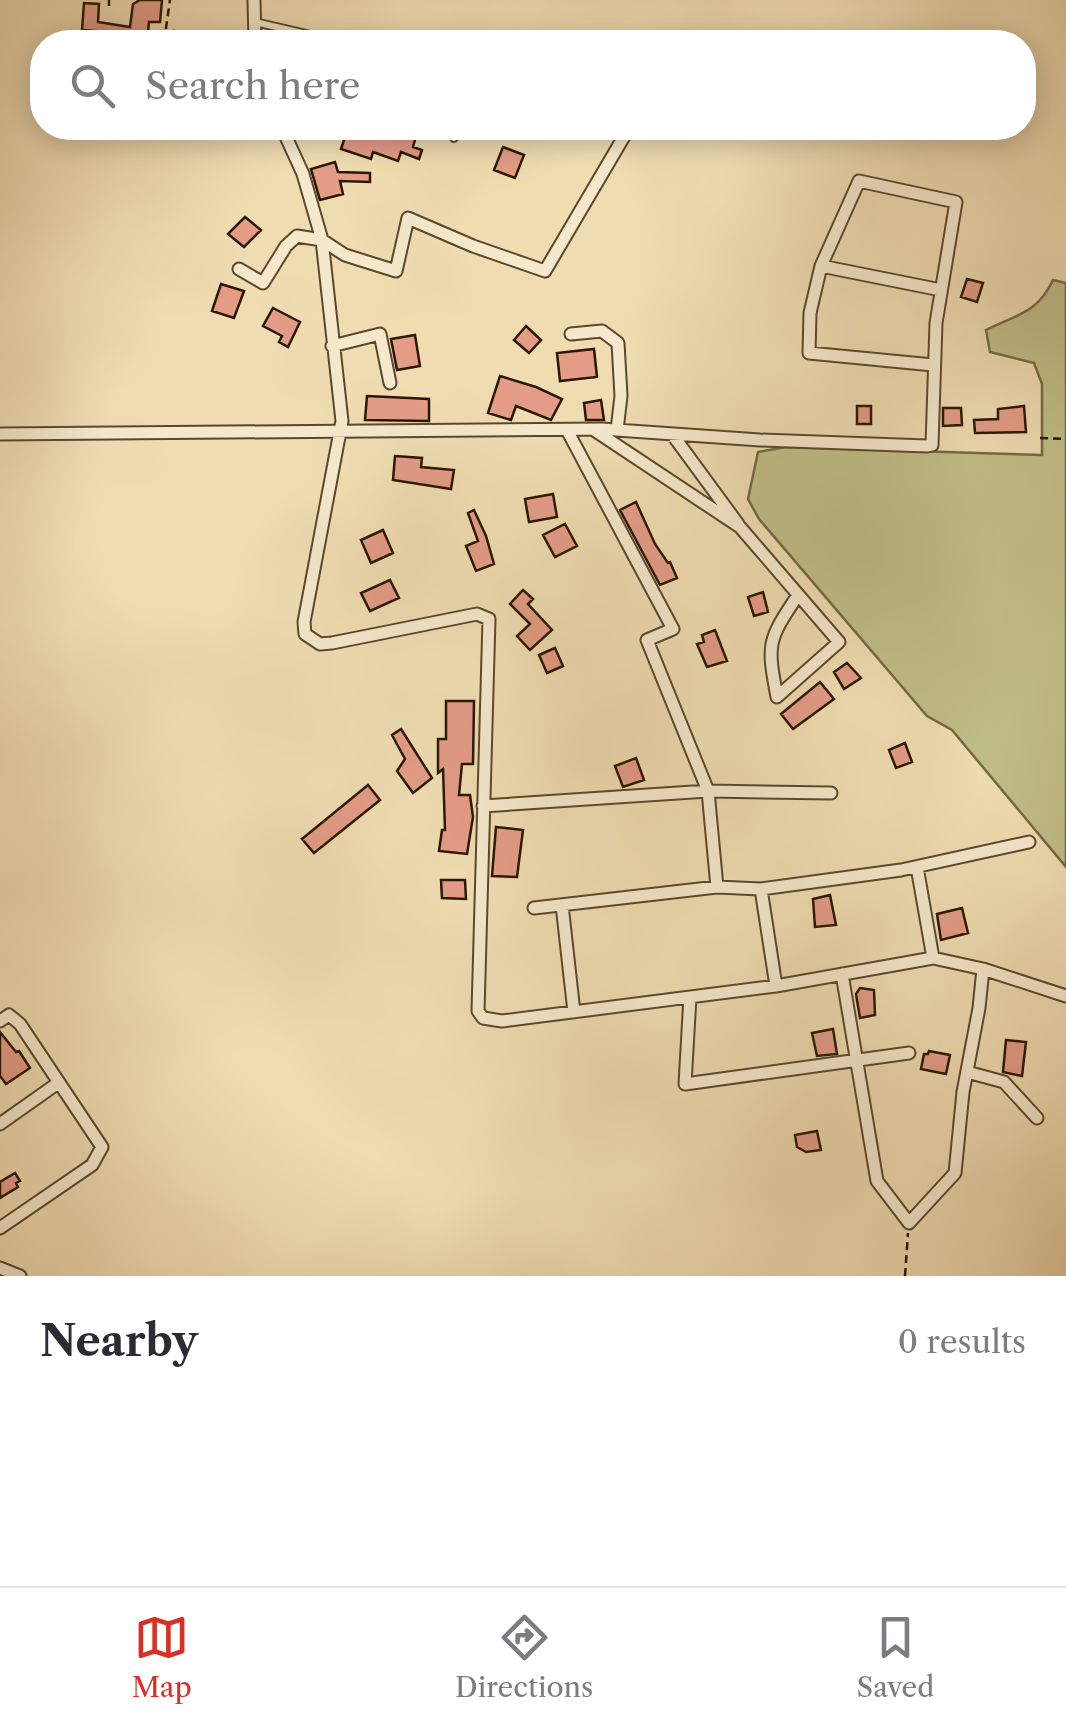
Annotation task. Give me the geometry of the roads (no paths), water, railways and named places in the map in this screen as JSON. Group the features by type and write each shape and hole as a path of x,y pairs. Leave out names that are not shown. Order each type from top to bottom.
{"street":[{"path":"254,0 254,30"},
{"path":"287,140 303,174 322,240 341,432 310,586 305,634 320,644 477,614 489,619 478,1011 483,1018 502,1022 776,986 933,958 1066,996"},
{"path":"239,269 263,284 286,246 298,236 322,240 344,256 396,271 408,218 545,271 622,140"},
{"path":"0,434 592,429 932,445 932,365 956,202 859,181 821,266 810,313 809,353 932,365"},
{"path":"821,266 941,290"},
{"path":"570,334 602,331 618,343 621,380 616,430"},
{"path":"332,346 380,334 390,383"},
{"path":"592,429 740,527"},
{"path":"567,430 673,628 647,640 708,791 717,888"},
{"path":"672,434 740,527 839,642 777,698 768,650 798,596"},
{"path":"483,806 708,791 831,793"},
{"path":"534,908 717,888 761,889 917,867 1029,842"},
{"path":"917,867 933,958"},
{"path":"761,889 776,986"},
{"path":"562,905 574,1012"},
{"path":"842,974 877,1181 909,1223 955,1173 983,970"},
{"path":"690,997 685,1084 909,1053"},
{"path":"0,1021 9,1014 20,1024 102,1147 92,1165 0,1228"},
{"path":"967,1072 1004,1082 1036,1118"},
{"path":"0,1124 58,1084"},
{"path":"0,1268 20,1276"}],"lane":[{"path":"254,21 291,30"}]}
